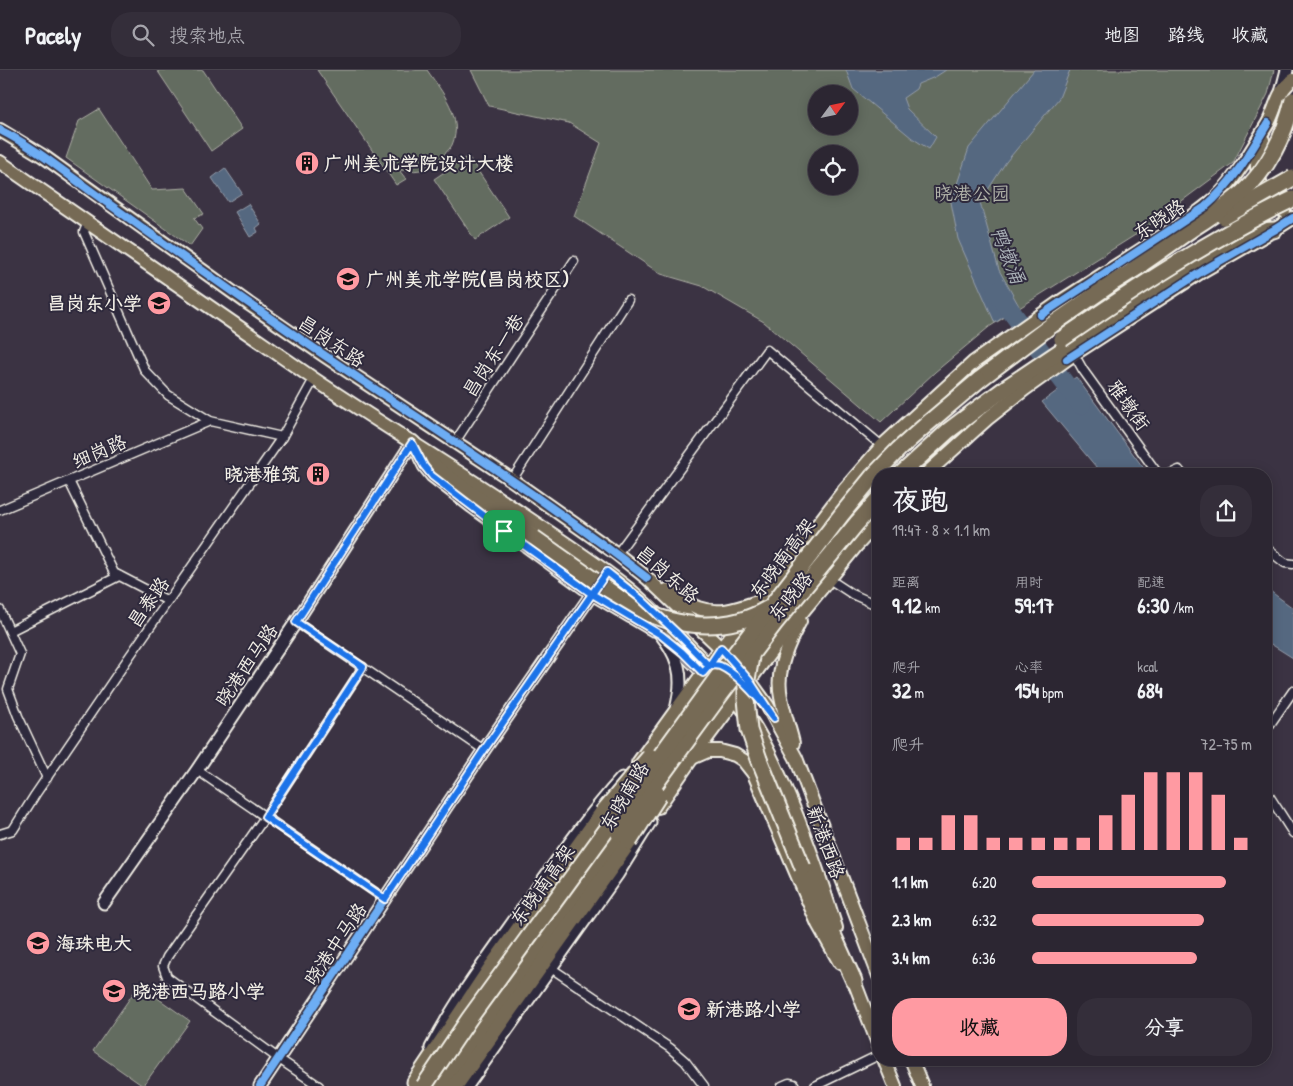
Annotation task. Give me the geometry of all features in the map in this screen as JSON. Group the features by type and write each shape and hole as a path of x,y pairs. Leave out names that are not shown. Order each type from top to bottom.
{"highway":[{"path":"1133,270 1232,202 1248,187 1278,144 1289,117 1293,100"},
{"name":"东晓南高架","path":"881,468 927,424 979,380 1008,348 1045,321 1293,178"},
{"path":"907,468 928,445 954,422 1029,362 1107,308 1190,256 1256,217 1293,198"},
{"path":"908,468 948,431 993,397 1068,346 1254,231 1274,230"},
{"path":"412,443 426,459 448,478 611,593 637,609 674,622 706,625 720,624 748,618 760,613 782,600 810,576 857,523"},
{"name":"东晓南高架","path":"443,1086 480,1030 723,690 780,594 872,479"},
{"name":"东晓南高架","path":"417,1085 775,623 872,506"},
{"path":"780,594 753,648 746,685 749,730 802,868 854,981"},
{"path":"417,1085 483,979 602,813 640,766 723,690"},
{"path":"454,1086 629,842 723,690"}],"main road":[{"name":"东晓路","path":"1045,321 1218,196 1228,185 1268,123 1282,89 1293,80"},
{"path":"933,468 1025,389 1070,357 1204,270 1274,230 1293,216 1280,209 1269,198 1260,182 1257,165 1268,123"},
{"name":"昌岗东路","path":"0,130 43,156 242,299 512,480 617,554 647,578 719,646"},
{"name":"昌岗东路","path":"0,162 314,379 496,496 607,572 641,599 678,634 706,670"},
{"name":"东晓路","path":"706,670 719,646 760,601 844,490 882,446 974,362 1008,348"},
{"name":"东晓路","path":"723,690 747,682 811,600 872,529"},
{"path":"647,578 697,608 725,612 760,601"},
{"path":"799,765 780,691 780,680 786,652 811,600"},
{"path":"719,646 725,660 723,690 747,682"},
{"name":"新港西路","path":"719,646 774,718 799,765 872,958"},
{"name":"新港西路","path":"706,670 757,730 775,765 803,831 854,981 872,1028"},
{"name":"东晓南路","path":"417,1085 573,868 603,824 641,758 706,670"},
{"name":"东晓南路","path":"659,806 692,758 723,690"},
{"name":"东晓南路","path":"443,1086 619,842 656,779 723,690"},
{"path":"757,730 774,718"},
{"path":"692,758 708,751 735,755 743,760 754,774 818,924 836,958 854,981"},
{"path":"619,842 659,806"},
{"path":"887,1066 895,1086"},
{"path":"914,1066 922,1086"}],"street":[{"path":"1282,89 1287,70"},
{"path":"88,222 84,232 146,371 168,395 210,421 282,437"},
{"name":"昌岗东一巷","path":"455,442 574,261"},
{"path":"512,480 628,300"},
{"path":"617,554 767,350 882,446"},
{"name":"雅墩街","path":"1070,357 1083,370 1154,468"},
{"name":"昌泰路","path":"0,834 13,830 282,437 314,379"},
{"name":"细岗路","path":"0,510 210,421"},
{"path":"412,443 424,466 432,476 472,507 592,594 661,635 706,670"},
{"name":"晓港西马路","path":"104,903 197,770 412,443"},
{"path":"69,481 114,573 168,601"},
{"path":"1272,553 1285,563 1293,564"},
{"path":"607,572 670,646 678,666 680,681 675,712"},
{"name":"晓港中马路","path":"260,1086 484,750 607,572"},
{"path":"780,574 811,600"},
{"path":"10,631 119,576"},
{"path":"829,579 852,594 872,603"},
{"path":"0,610 20,654 8,689 18,716 47,778"},
{"path":"296,622 484,750"},
{"path":"319,1086 167,977 163,966 172,950 265,817 363,667"},
{"path":"1272,721 1293,691"},
{"name":"东晓南路","path":"417,1085 428,1054 452,1010 596,808 641,758"},
{"path":"197,770 385,899"},
{"path":"1272,800 1293,833"},
{"name":"东晓南路","path":"467,1086 617,875 636,847 659,806"},
{"path":"610,812 624,817 629,824"},
{"path":"551,968 670,1048 685,1062 704,1086"},
{"path":"815,1086 872,1058"},
{"path":"782,1086 788,1083 795,1086"}],"green space":[{"path":"157,70 203,70 242,129 211,151"},
{"path":"317,70 427,70 450,105 455,125 452,145 437,162 427,168 411,171 399,170 406,179 396,185"},
{"name":"晓港公园","path":"471,70 1274,70 1268,94 1233,163 1140,232 989,327 935,372 881,422 764,322 702,286 661,274 574,216 601,143 569,123 489,106"},
{"path":"99,109 152,190 186,188 204,214 194,218 202,229 190,246 66,158 79,121"},
{"path":"468,156 509,217 475,240 434,179"},
{"path":"139,985 190,1021 143,1086 93,1051"}],"water":[{"path":"846,70 946,70 918,84 916,89 903,98 907,109 936,137 929,149 912,138 858,93 858,85 852,85"},
{"path":"1034,70 1070,70 1059,98 1006,162 980,202 999,270 1019,306 995,323 958,239 951,202 969,148"},
{"path":"225,168 242,193 228,202 212,178"},
{"path":"248,204 261,224 256,228 258,232 250,237 235,212"},
{"path":"1076,377 1144,468 1097,468 1042,402"},
{"path":"1272,592 1293,608 1293,658 1272,645"}],"waterway":[{"name":"鸭墩涌","path":"996,291 1081,405"}],"cycle path":[{"path":"1041,315 1205,207 1232,178 1268,123"},
{"path":"0,130 49,160 299,338 550,506 647,578"},
{"path":"1067,359 1204,270 1293,218"},
{"path":"260,1086 484,750 607,572"}],"place":[{"name":"广州美术学院设计大楼","path":"307,163"},
{"name":"广州美术学院(昌岗校区)","path":"348,279"},
{"name":"昌岗东小学","path":"159,303"},
{"name":"晓港雅筑","path":"318,474"},
{"name":"海珠电大","path":"38,943"},
{"name":"晓港西马路小学","path":"114,991"},
{"name":"新港路小学","path":"689,1009"}],"route":[{"path":"504,531 432,476 424,466 412,443 296,622 363,667 265,817 385,899 484,750 592,594 661,635 703,673 709,666 715,665 730,672 751,690 774,718 749,680 721,648 709,666 641,599 607,572 592,594 504,531"}]}
